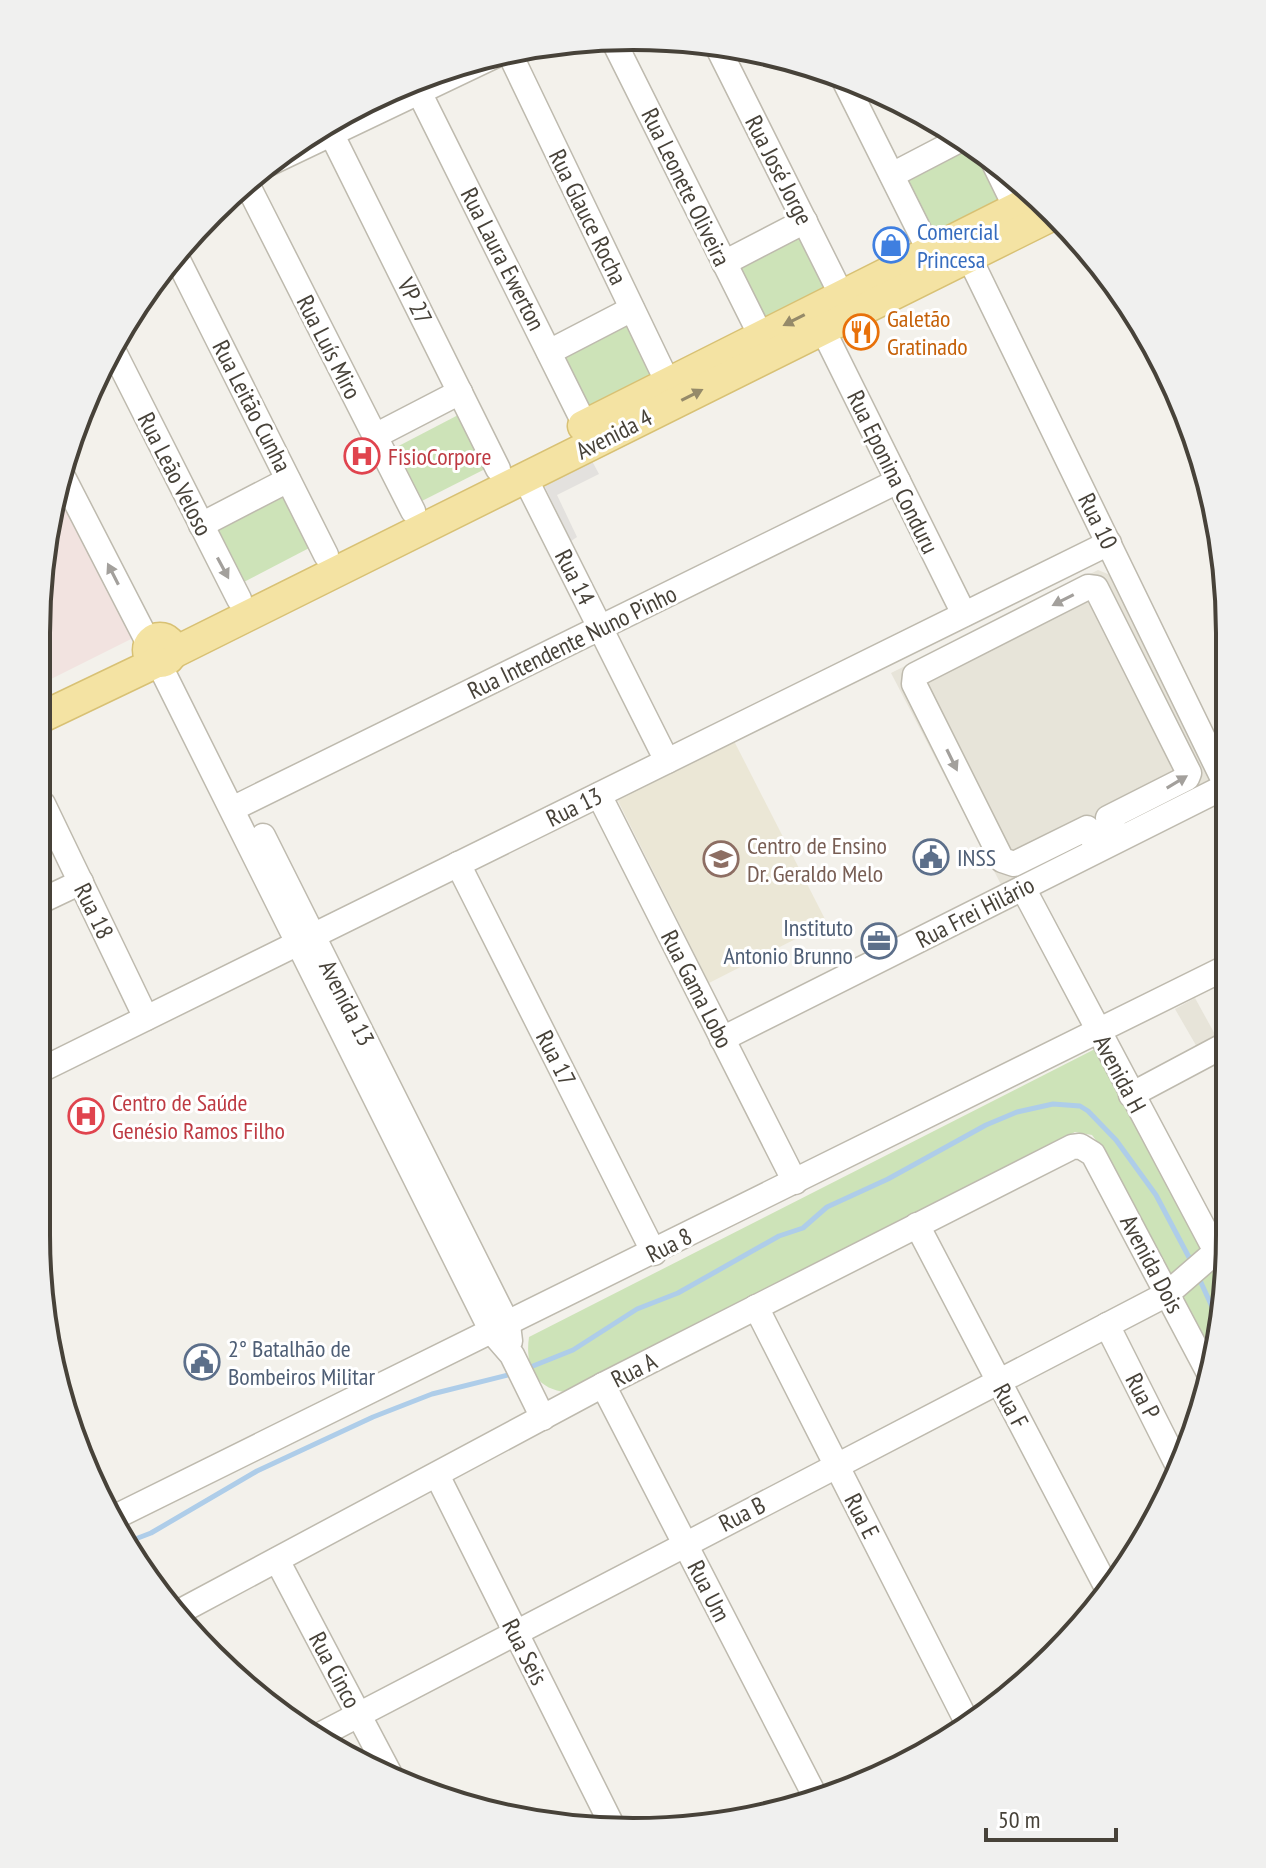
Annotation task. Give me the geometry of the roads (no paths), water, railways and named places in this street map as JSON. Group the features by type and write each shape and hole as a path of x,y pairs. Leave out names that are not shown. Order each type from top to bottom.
{"main road":[{"name":"Avenida 4","path":"553,452 585,425 668,383 724,367 823,330 895,281 930,252 1026,203"},
{"name":"Avenida 4","path":"50,713 159,651 724,367 761,336 842,296 969,257 1044,220"},
{"name":"Avenida 4","path":"50,693 159,651 239,599 326,555 373,543 413,511 512,473"}],"street":[{"name":"Rua Leonete Oliveira","path":"618,50 761,336"},
{"name":"Rua José Jorge","path":"723,57 842,296"},
{"name":"Rua Glauce Rocha","path":"513,62 668,383"},
{"name":"Rua Laura Ewerton","path":"428,87 585,425"},
{"path":"850,92 930,252"},
{"path":"347,125 396,100"},
{"name":"VP 27","path":"332,134 460,392 512,473"},
{"path":"892,175 951,144"},
{"name":"Rua Luís Miro","path":"252,193 413,511"},
{"path":"724,263 805,221"},
{"name":"Rua 10","path":"969,257 1216,762"},
{"name":"Rua Leitão Cunha","path":"181,266 326,555"},
{"path":"549,352 632,309"},
{"name":"Rua Eponina Conduru","path":"823,330 964,614"},
{"name":"Rua Leão Veloso","path":"118,360 239,599"},
{"path":"375,436 460,392"},
{"name":"Rua 14","path":"512,473 600,628 667,761"},
{"path":"201,525 288,480"},
{"name":"Rua Intendente Nuno Pinho","path":"239,805 898,481"},
{"name":"Avenida 13","path":"69,487 239,805 543,1418"},
{"name":"Rua 13","path":"50,1066 1109,543"},
{"path":"1088,587 1096,588 1189,773 1187,778 1108,818 1105,837 1087,828 1014,864 1005,864 914,684 915,675 1088,587"},
{"name":"Rua Frei Hilário","path":"722,1039 1216,791"},
{"name":"Rua Gama Lobo","path":"599,795 795,1182"},
{"name":"Rua 18","path":"50,818 146,1018"},
{"name":"Rua 17","path":"458,864 654,1253"},
{"path":"50,897 81,882"},
{"name":"Avenida H","path":"1023,888 1131,1095 1201,1266"},
{"name":"Rua 8","path":"121,1514 1216,972"},
{"path":"1131,1095 1216,1050"},
{"name":"Rua A","path":"186,1608 603,1385 1072,1147 1080,1146 1093,1154"},
{"name":"Avenida Dois","path":"1093,1154 1201,1266 1207,1337"},
{"name":"Rua F","path":"917,1225 1103,1580"},
{"name":"Rua B","path":"327,1731 1107,1325 1201,1266"},
{"name":"Rua E","path":"756,1307 964,1715"},
{"name":"Rua P","path":"1107,1325 1173,1456"},
{"name":"Rua Um","path":"603,1385 812,1790"},
{"name":"Rua Seis","path":"437,1475 608,1817"},
{"name":"Rua Cinco","path":"277,1560 384,1762"}],"waterway":[{"path":"528,1368 573,1350 637,1309 678,1293 779,1236 803,1228 827,1207 888,1179 986,1125 1017,1112 1053,1104 1080,1106 1116,1140 1156,1195 1192,1263"},
{"path":"1198,1276 1212,1306"},
{"path":"136,1539 257,1471 373,1417 432,1394 512,1374"}],"place":[{"name":"Comercial Princesa","path":"891,245"},
{"name":"Galetão Gratinado","path":"861,332"},
{"name":"FisioCorpore","path":"362,456"},
{"name":"INSS","path":"931,857"},
{"name":"Centro de Ensino Dr. Geraldo Melo","path":"721,859"},
{"name":"Instituto Antonio Brunno","path":"879,941"},
{"name":"Centro de Saúde Genésio Ramos Filho","path":"86,1116"},
{"name":"2° Batalhão de Bombeiros Militar","path":"202,1362"}]}
